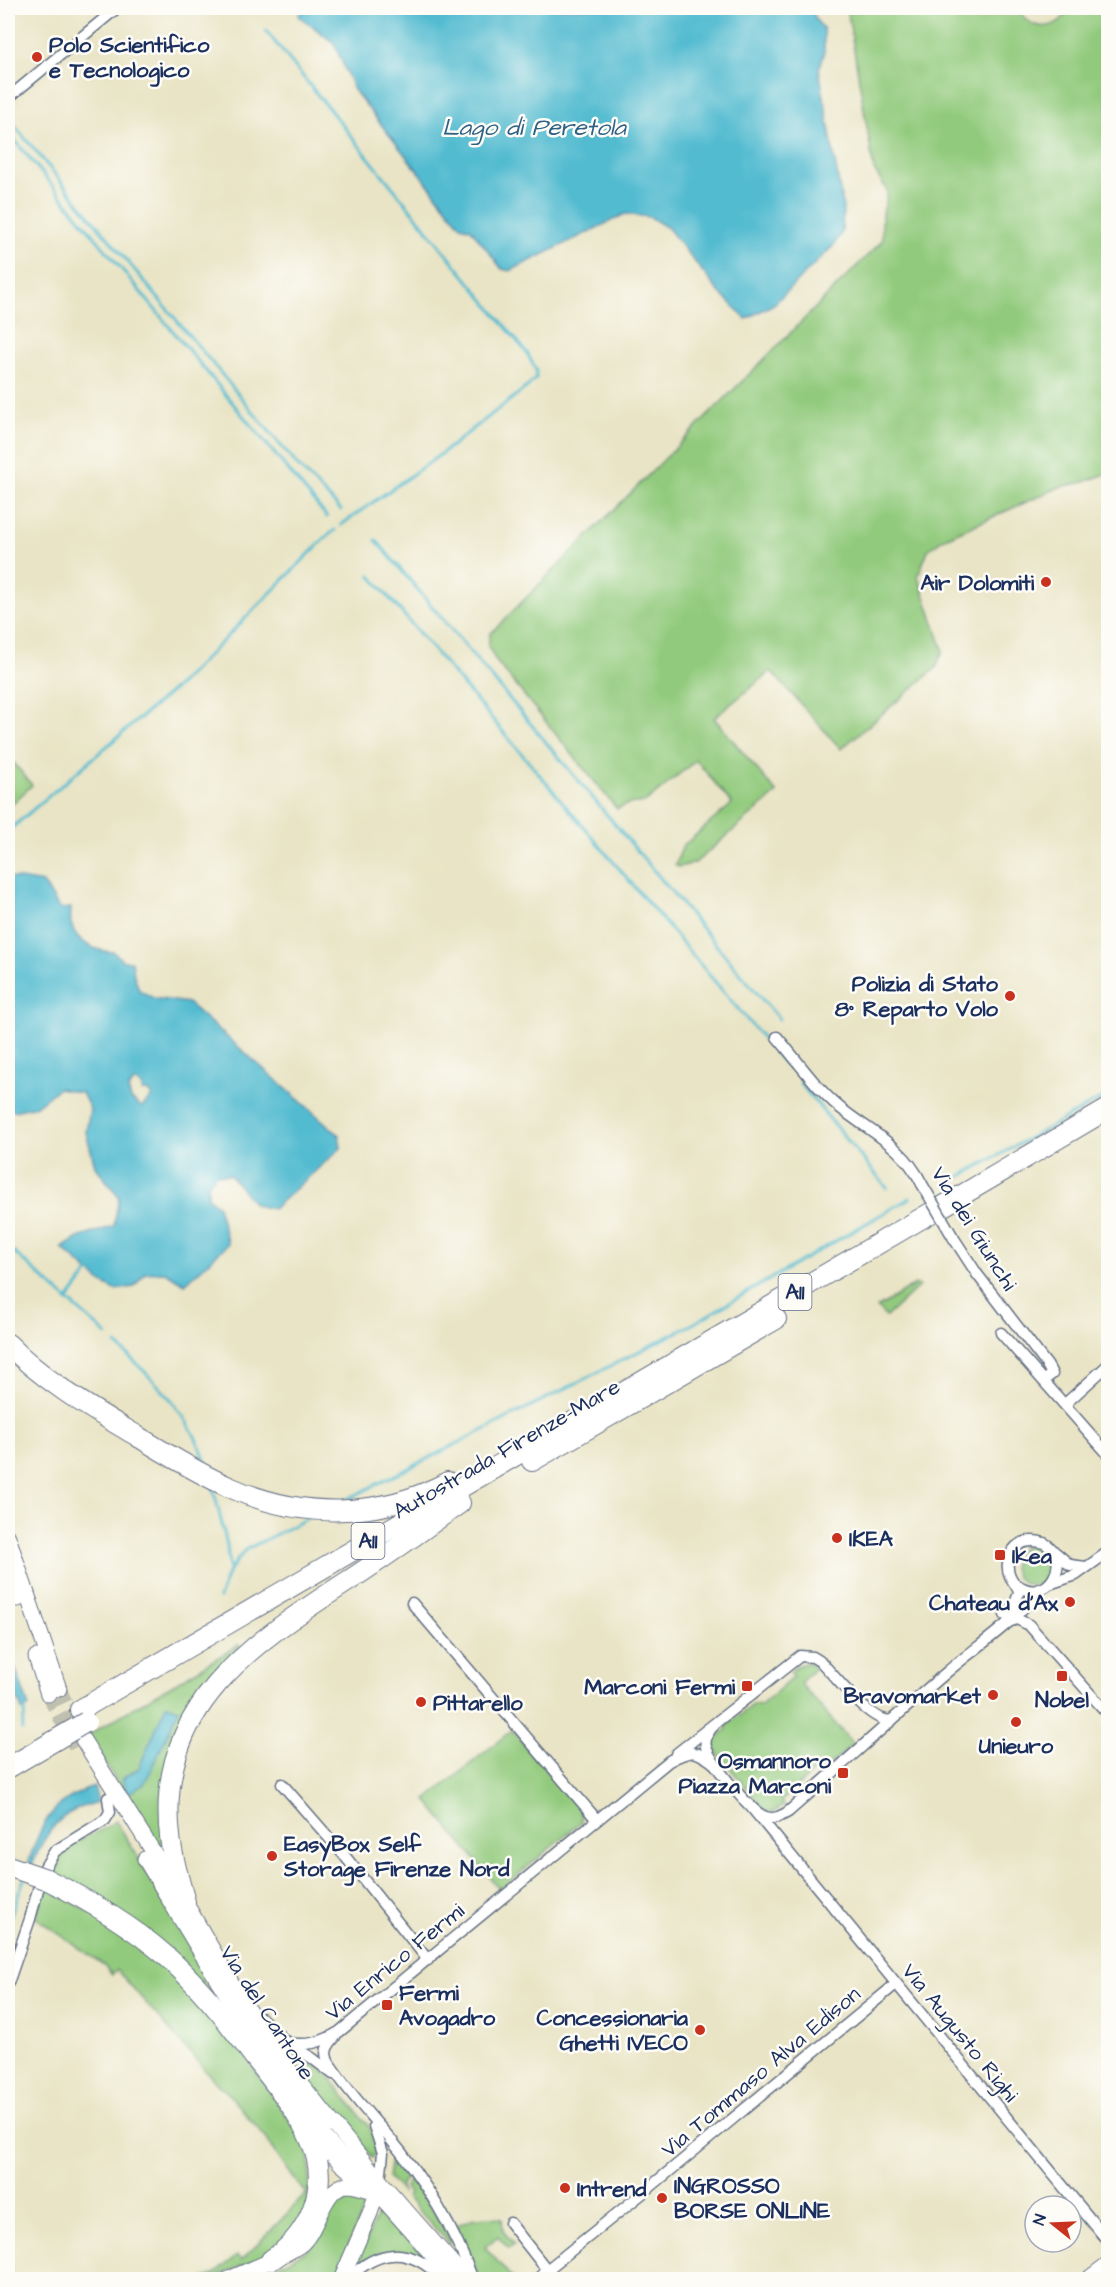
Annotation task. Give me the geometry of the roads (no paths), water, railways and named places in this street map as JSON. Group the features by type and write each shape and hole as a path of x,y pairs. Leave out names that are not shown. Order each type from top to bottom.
{"highway":[{"name":"Autostrada Firenze-Mare","path":"8,1752 81,1730 656,1372 942,1220 1108,1109"},
{"name":"Autostrada Firenze-Mare","path":"8,1768 81,1730 460,1503 1108,1125"},
{"path":"8,1344 29,1365 84,1404 202,1474 249,1496 291,1508 310,1510 348,1511 378,1507 429,1491 656,1372"},
{"path":"185,1902 170,1837 169,1802 180,1746 200,1706 238,1661 271,1632 460,1503"},
{"path":"8,1866 43,1877 112,1916 165,1956 196,1985 230,2024 288,2103 311,2139 319,2176 317,2196 308,2221 299,2236 287,2249 271,2260"},
{"path":"288,2103 344,2162 376,2187"}],"main road":[{"path":"8,1537 53,1691 8,1568"},
{"name":"Via del Cantone","path":"81,1730 108,1798 257,2042 295,2094 454,2280"},
{"name":"Via del Cantone","path":"81,1730 239,1996 289,2069 376,2187"},
{"path":"227,2280 302,2244 312,2233 330,2195 337,2188 349,2185 376,2187 395,2197 467,2280"},
{"path":"341,2280 363,2231 376,2187"},
{"path":"1087,2280 1108,2264"}],"street":[{"path":"8,98 117,8"},
{"name":"Via dei Giunchi","path":"777,1037 837,1105 899,1151 914,1167 942,1220 977,1274 1047,1365 1052,1374 1044,1380"},
{"path":"1001,1333 1108,1454"},
{"path":"1065,1404 1108,1365"},
{"path":"949,1670 1014,1606 1019,1593 1008,1567 1010,1556 1016,1547 1033,1541 1049,1547 1066,1563 1086,1567"},
{"path":"783,1847 779,1840 778,1827 788,1812 949,1670 1007,1623 1054,1578 1057,1567 1055,1555 1049,1547"},
{"path":"1016,1584 1026,1589 1044,1587 1076,1575 1108,1552"},
{"path":"1029,1625 1028,1612 1032,1599"},
{"path":"412,1603 597,1820"},
{"path":"1007,1623 1017,1619 1029,1625 1108,1714"},
{"path":"669,1761 792,1661 804,1656 813,1657 821,1662 867,1710 883,1720 892,1720"},
{"path":"866,1743 873,1726 867,1710"},
{"path":"712,1726 705,1744 717,1766 752,1808 770,1818 788,1812"},
{"name":"Via Enrico Fermi","path":"286,2043 309,2044 327,2039 339,2032 669,1761 691,1752 705,1756 717,1766"},
{"path":"282,1784 428,1959"},
{"path":"8,1983 43,1877 56,1851 105,1820 110,1812 108,1798"},
{"name":"Via Augusto Righi","path":"752,1808 1108,2241"},
{"name":"Via Tommaso Alva Edison","path":"538,2280 548,2269 896,1984"},
{"name":"Via del Cantone","path":"239,1996 286,2043 312,2058 342,2082"},
{"name":"Via del Cantone","path":"339,2032 326,2052 329,2063 372,2120 388,2136 436,2202 473,2280"},
{"name":"Via del Cantone","path":"372,2120 383,2153 376,2187"},
{"path":"510,2223 555,2280"},
{"path":"346,2280 366,2262 393,2254 406,2255 421,2261 443,2280"},
{"path":"8,2273 14,2280"},
{"path":"235,2280 260,2276 277,2280"}],"water":[{"name":"Lago di Peretola","path":"301,8 813,8 815,19 824,29 824,54 819,69 843,208 842,232 833,246 774,304 746,319 718,291 668,228 650,217 625,214 510,271 502,269 471,229 461,226 354,90 334,43 299,16"},
{"path":"8,877 43,883 60,909 71,908 73,930 82,941 94,948 114,952 123,961 132,961 139,990 153,998 188,1003 339,1135 341,1148 273,1209 255,1205 230,1175 216,1174 208,1185 208,1197 218,1206 228,1244 185,1284 165,1272 145,1273 134,1287 115,1290 102,1283 62,1248 78,1238 114,1226 119,1197 95,1166 86,1132 90,1109 82,1093 59,1088 36,1106 14,1111 8,1108","holes":["135,1081 142,1086 142,1091 147,1091 152,1096 142,1107 131,1099 128,1089"]},
{"path":"8,1648 29,1707 22,1710 8,1673"},
{"path":"166,1705 179,1709 143,1785 127,1794 122,1779 139,1768"},
{"path":"94,1787 98,1802 64,1816 43,1841 32,1865 28,1863 38,1836 50,1815 68,1799"}],"waterway":[{"path":"266,31 527,353 536,370 536,378 528,386 441,454 341,525"},
{"path":"9,119 298,466 341,510"},
{"path":"8,132 327,517"},
{"path":"8,831 182,682 335,530"},
{"path":"376,540 682,904"},
{"path":"370,575 789,1069"},
{"path":"683,906 779,1019"},
{"path":"800,1083 887,1188"},
{"path":"959,1177 1108,1095"},
{"path":"344,1501 691,1325 910,1198"},
{"path":"8,1247 107,1335"},
{"path":"67,1301 89,1272"},
{"path":"116,1344 171,1400 192,1431 208,1468"},
{"path":"213,1487 227,1545 229,1569"},
{"path":"219,1598 229,1571 245,1550 310,1517"},
{"path":"22,1730 25,1705"},
{"path":"8,1923 24,1879"}],"tunnel":[{"path":"59,1689 79,1732"},
{"path":"48,1694 76,1747"}],"place":[{"name":"Polo Scientifico e Tecnologico","path":"37,57"},
{"name":"Air Dolomiti","path":"1046,582"},
{"name":"Polizia di Stato 8° Reparto Volo","path":"1010,996"},
{"name":"IKEA","path":"837,1538"},
{"name":"Ikea","path":"1000,1555"},
{"name":"Chateau d'Ax","path":"1070,1602"},
{"name":"Nobel","path":"1062,1676"},
{"name":"Marconi Fermi","path":"747,1686"},
{"name":"Bravomarket","path":"993,1695"},
{"name":"Pittarello","path":"421,1702"},
{"name":"Unieuro","path":"1016,1722"},
{"name":"Osmannoro Piazza Marconi","path":"843,1773"},
{"name":"EasyBox Self Storage Firenze Nord","path":"272,1856"},
{"name":"Fermi Avogadro","path":"387,2005"},
{"name":"Concessionaria Ghetti IVECO","path":"700,2030"},
{"name":"Intrend","path":"565,2188"},
{"name":"INGROSSO BORSE ONLINE","path":"662,2198"}]}
